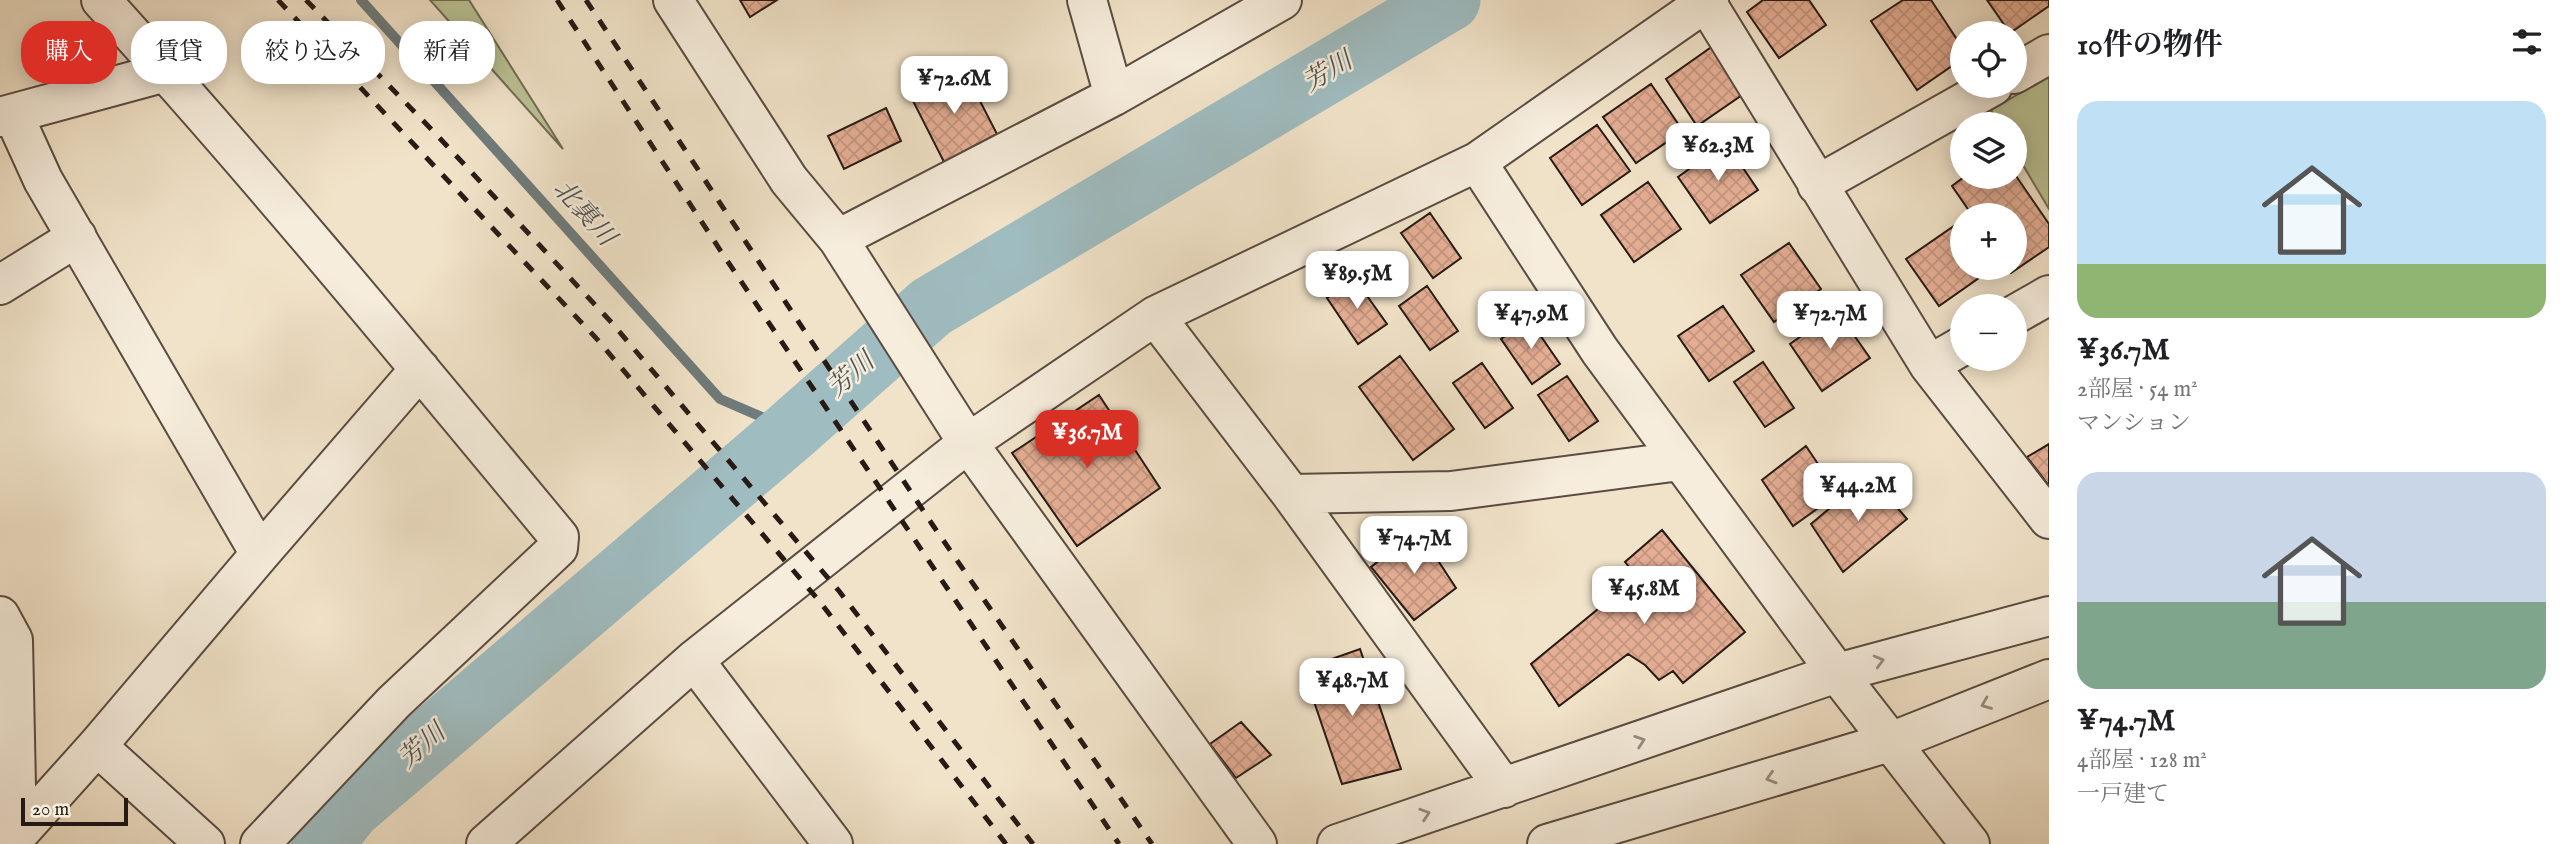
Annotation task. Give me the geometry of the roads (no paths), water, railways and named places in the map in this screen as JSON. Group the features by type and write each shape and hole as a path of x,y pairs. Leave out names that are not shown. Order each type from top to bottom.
{"street":[{"path":"101,0 131,33"},
{"path":"673,0 789,180 842,245 968,443 1257,844"},
{"path":"1087,0 1114,96"},
{"path":"842,245 1114,96 1282,0"},
{"path":"486,844 694,660 968,443 1155,316 1477,162 1708,1 1929,365 2049,519"},
{"path":"2027,67 2049,54"},
{"path":"131,82 7,116 260,554"},
{"path":"176,84 420,369 559,537 558,548 394,702 260,844"},
{"path":"1817,184 1971,98"},
{"path":"1477,162 1600,351 1837,673 1893,741 1970,844"},
{"path":"0,285 77,237"},
{"path":"2027,308 2049,295"},
{"path":"1155,316 1291,494 1504,788"},
{"path":"1929,365 1950,353"},
{"path":"13,839 97,746 420,369"},
{"path":"1291,494 1451,491 1680,461"},
{"path":"0,615 13,640 13,839"},
{"path":"1337,844 1837,673 2049,616"},
{"path":"694,660 833,844"},
{"path":"1563,842 1893,741 2049,679"},
{"path":"97,746 205,844"}],"waterway":[{"name":"北裏川","path":"361,0 720,399 792,430"},
{"name":"芳川","path":"322,844 349,809 792,430 931,307 1449,0"}],"railway":[{"path":"278,0 596,338 820,602 1006,844"},
{"path":"306,0 434,132 612,323 839,591 1033,844"},
{"path":"557,0 724,256 1119,844"},
{"path":"586,0 932,524 1152,844"}]}
